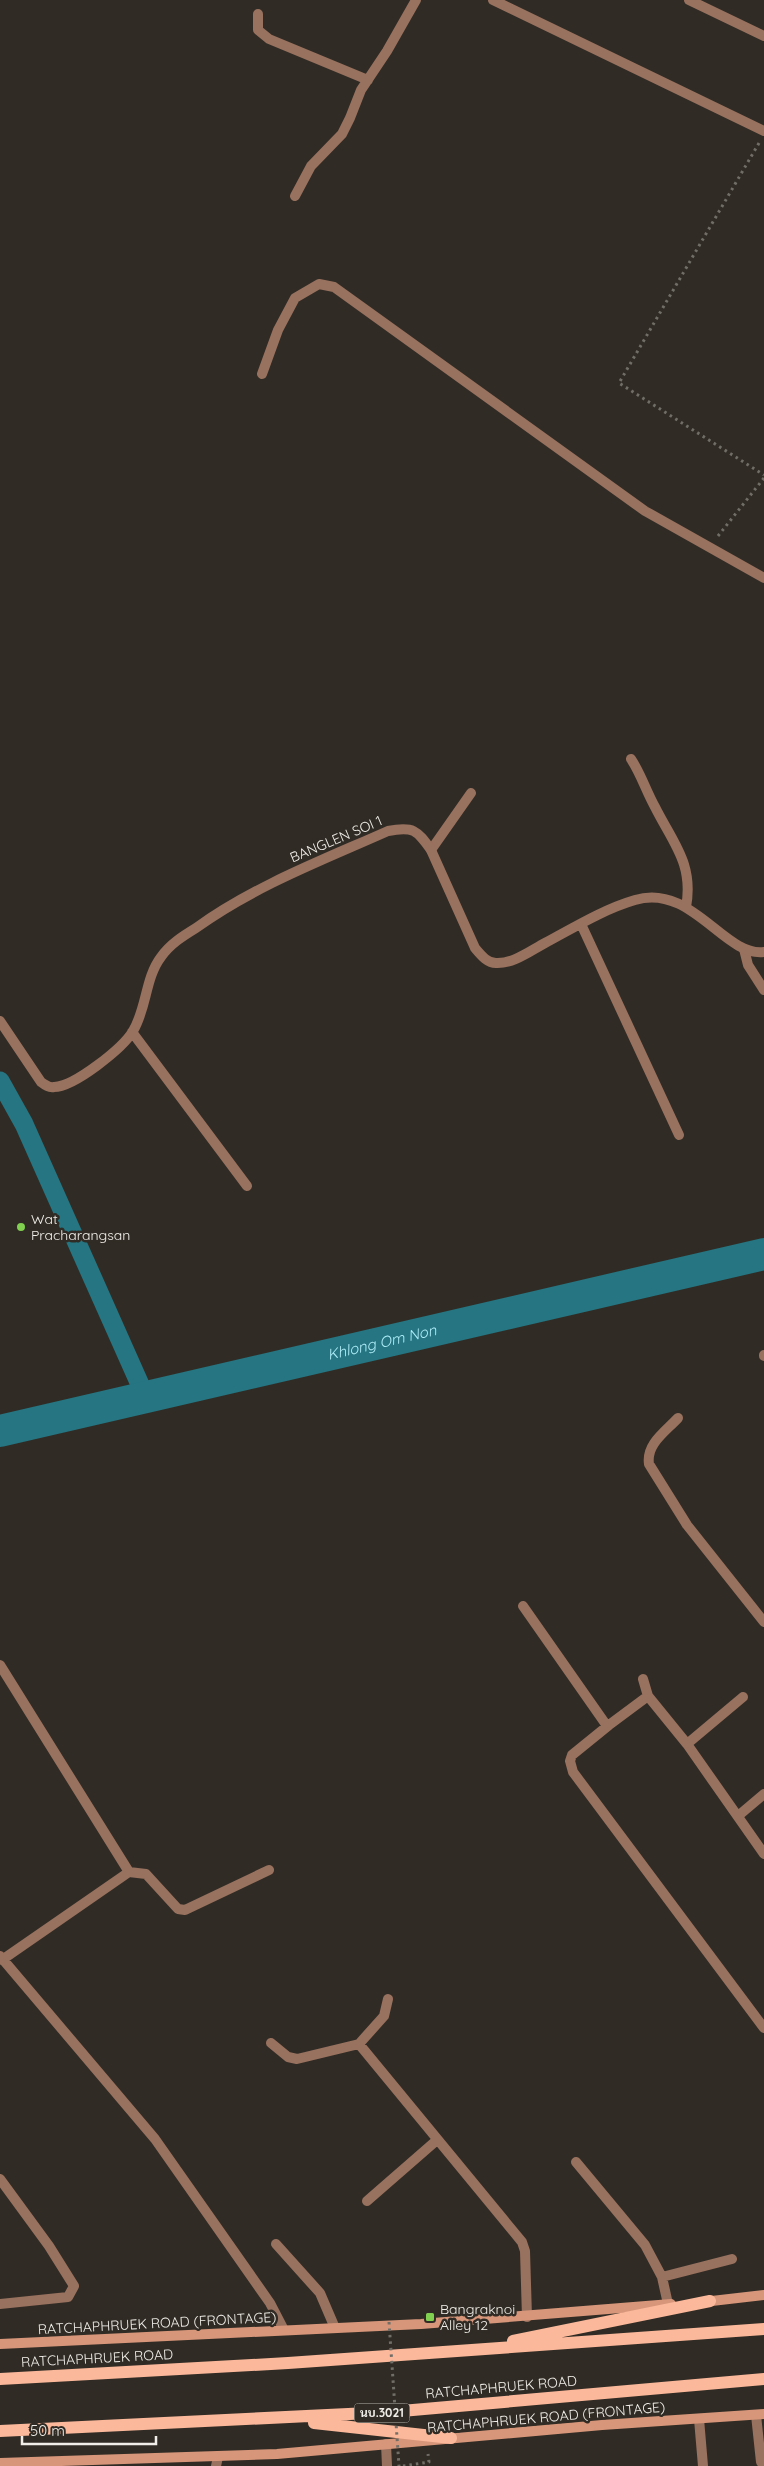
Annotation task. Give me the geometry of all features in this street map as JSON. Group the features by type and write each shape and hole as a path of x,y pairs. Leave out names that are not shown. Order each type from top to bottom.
{"main road":[{"name":"RATCHAPHRUEK ROAD (FRONTAGE)","path":"0,2344 527,2317 764,2295"},
{"path":"461,2351 710,2301"},
{"name":"RATCHAPHRUEK ROAD","path":"0,2379 461,2351 764,2329"},
{"name":"RATCHAPHRUEK ROAD","path":"0,2431 280,2419 390,2412 764,2379"},
{"name":"RATCHAPHRUEK ROAD (FRONTAGE)","path":"0,2462 217,2461 451,2438 760,2414"},
{"path":"280,2419 451,2438"}],"street":[{"path":"295,196 311,166 342,134 368,80 416,0"},
{"path":"493,0 764,131"},
{"path":"688,0 764,36"},
{"path":"258,14 258,30 269,39 368,80"},
{"path":"262,374 278,330 295,298 319,284 334,287 645,511 764,578"},
{"path":"631,759 642,776 652,802 682,855 689,882 686,908"},
{"path":"431,850 471,794"},
{"name":"BANGLEN SOI 1","path":"0,1021 34,1074 46,1086 55,1088 79,1077 117,1049 132,1032 142,1014 151,977 160,958 171,945 220,910 290,874 388,831 414,829 431,850 475,948 483,958 494,963 509,962 581,924 636,900 656,898 671,900 686,908 744,949 757,953 764,952"},
{"path":"581,924 679,1135"},
{"path":"744,949 748,964 764,990"},
{"path":"132,1032 247,1186"},
{"path":"678,1418 651,1445 647,1453 648,1464 687,1525 764,1622"},
{"path":"523,1606 607,1726"},
{"path":"0,1665 129,1872"},
{"path":"642,1680 648,1696 687,1744 764,1854"},
{"path":"648,1696 572,1755 570,1761 574,1772 764,2028"},
{"path":"687,1744 743,1697"},
{"path":"738,1816 764,1794"},
{"path":"268,1870 185,1910 178,1909 146,1874 129,1872 1,1958 155,2139 270,2303 284,2330"},
{"path":"271,2043 288,2057 297,2059 359,2044 384,2016 388,1998"},
{"path":"359,2044 436,2140 522,2242 525,2251 527,2317"},
{"path":"367,2201 436,2140"},
{"path":"576,2162 634,2230 662,2277 668,2304"},
{"path":"0,2178 49,2246 74,2286 68,2297 0,2304"},
{"path":"276,2244 320,2293 336,2328"},
{"path":"662,2277 732,2259"},
{"path":"760,2414 760,2463"},
{"path":"699,2419 703,2466"},
{"path":"386,2444 387,2466"}],"path":[{"path":"709,548 764,476 619,383 759,142"},
{"path":"388,2322 399,2466"},
{"path":"403,2466 430,2462"}],"waterway":[{"path":"0,1081 24,1124 146,1398"},
{"name":"Khlong Om Non","path":"0,1431 764,1254"}],"place":[{"name":"Wat Pracharangsan","path":"21,1227"},
{"name":"Bangraknoi Alley 12","path":"430,2317"}]}
